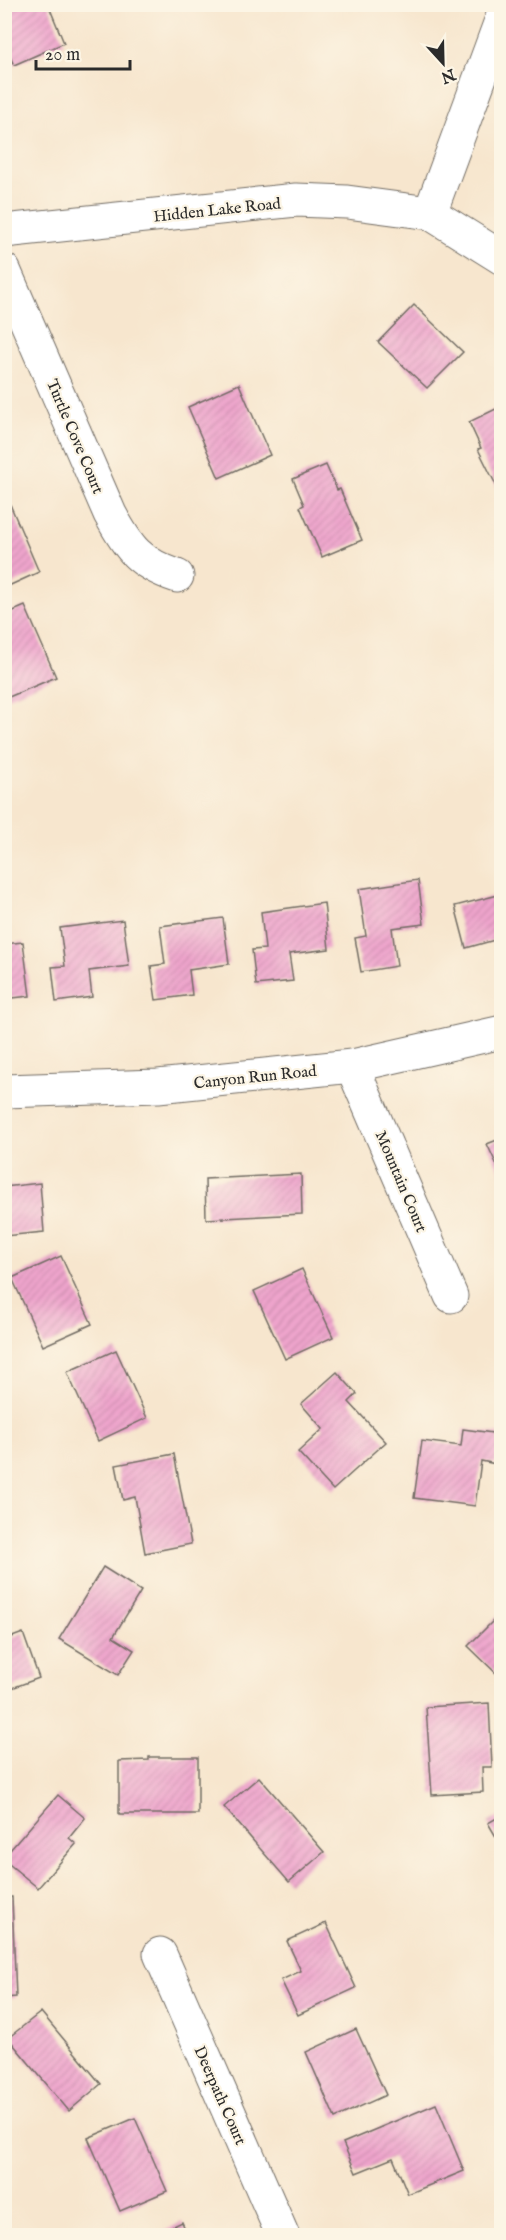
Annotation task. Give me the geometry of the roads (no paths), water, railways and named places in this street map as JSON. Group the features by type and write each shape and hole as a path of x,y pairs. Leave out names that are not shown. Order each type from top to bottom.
{"street":[{"path":"501,18 430,213 501,258"},
{"name":"Hidden Lake Road","path":"4,231 296,200 347,202 430,213"},
{"name":"Turtle Cove Court","path":"4,270 110,514 122,536 138,556 156,568 177,576"},
{"name":"Canyon Run Road","path":"4,1091 158,1086 352,1066 501,1032"},
{"name":"Mountain Court","path":"352,1066 451,1296"},
{"name":"Deerpath Court","path":"160,1954 283,2235"}]}
